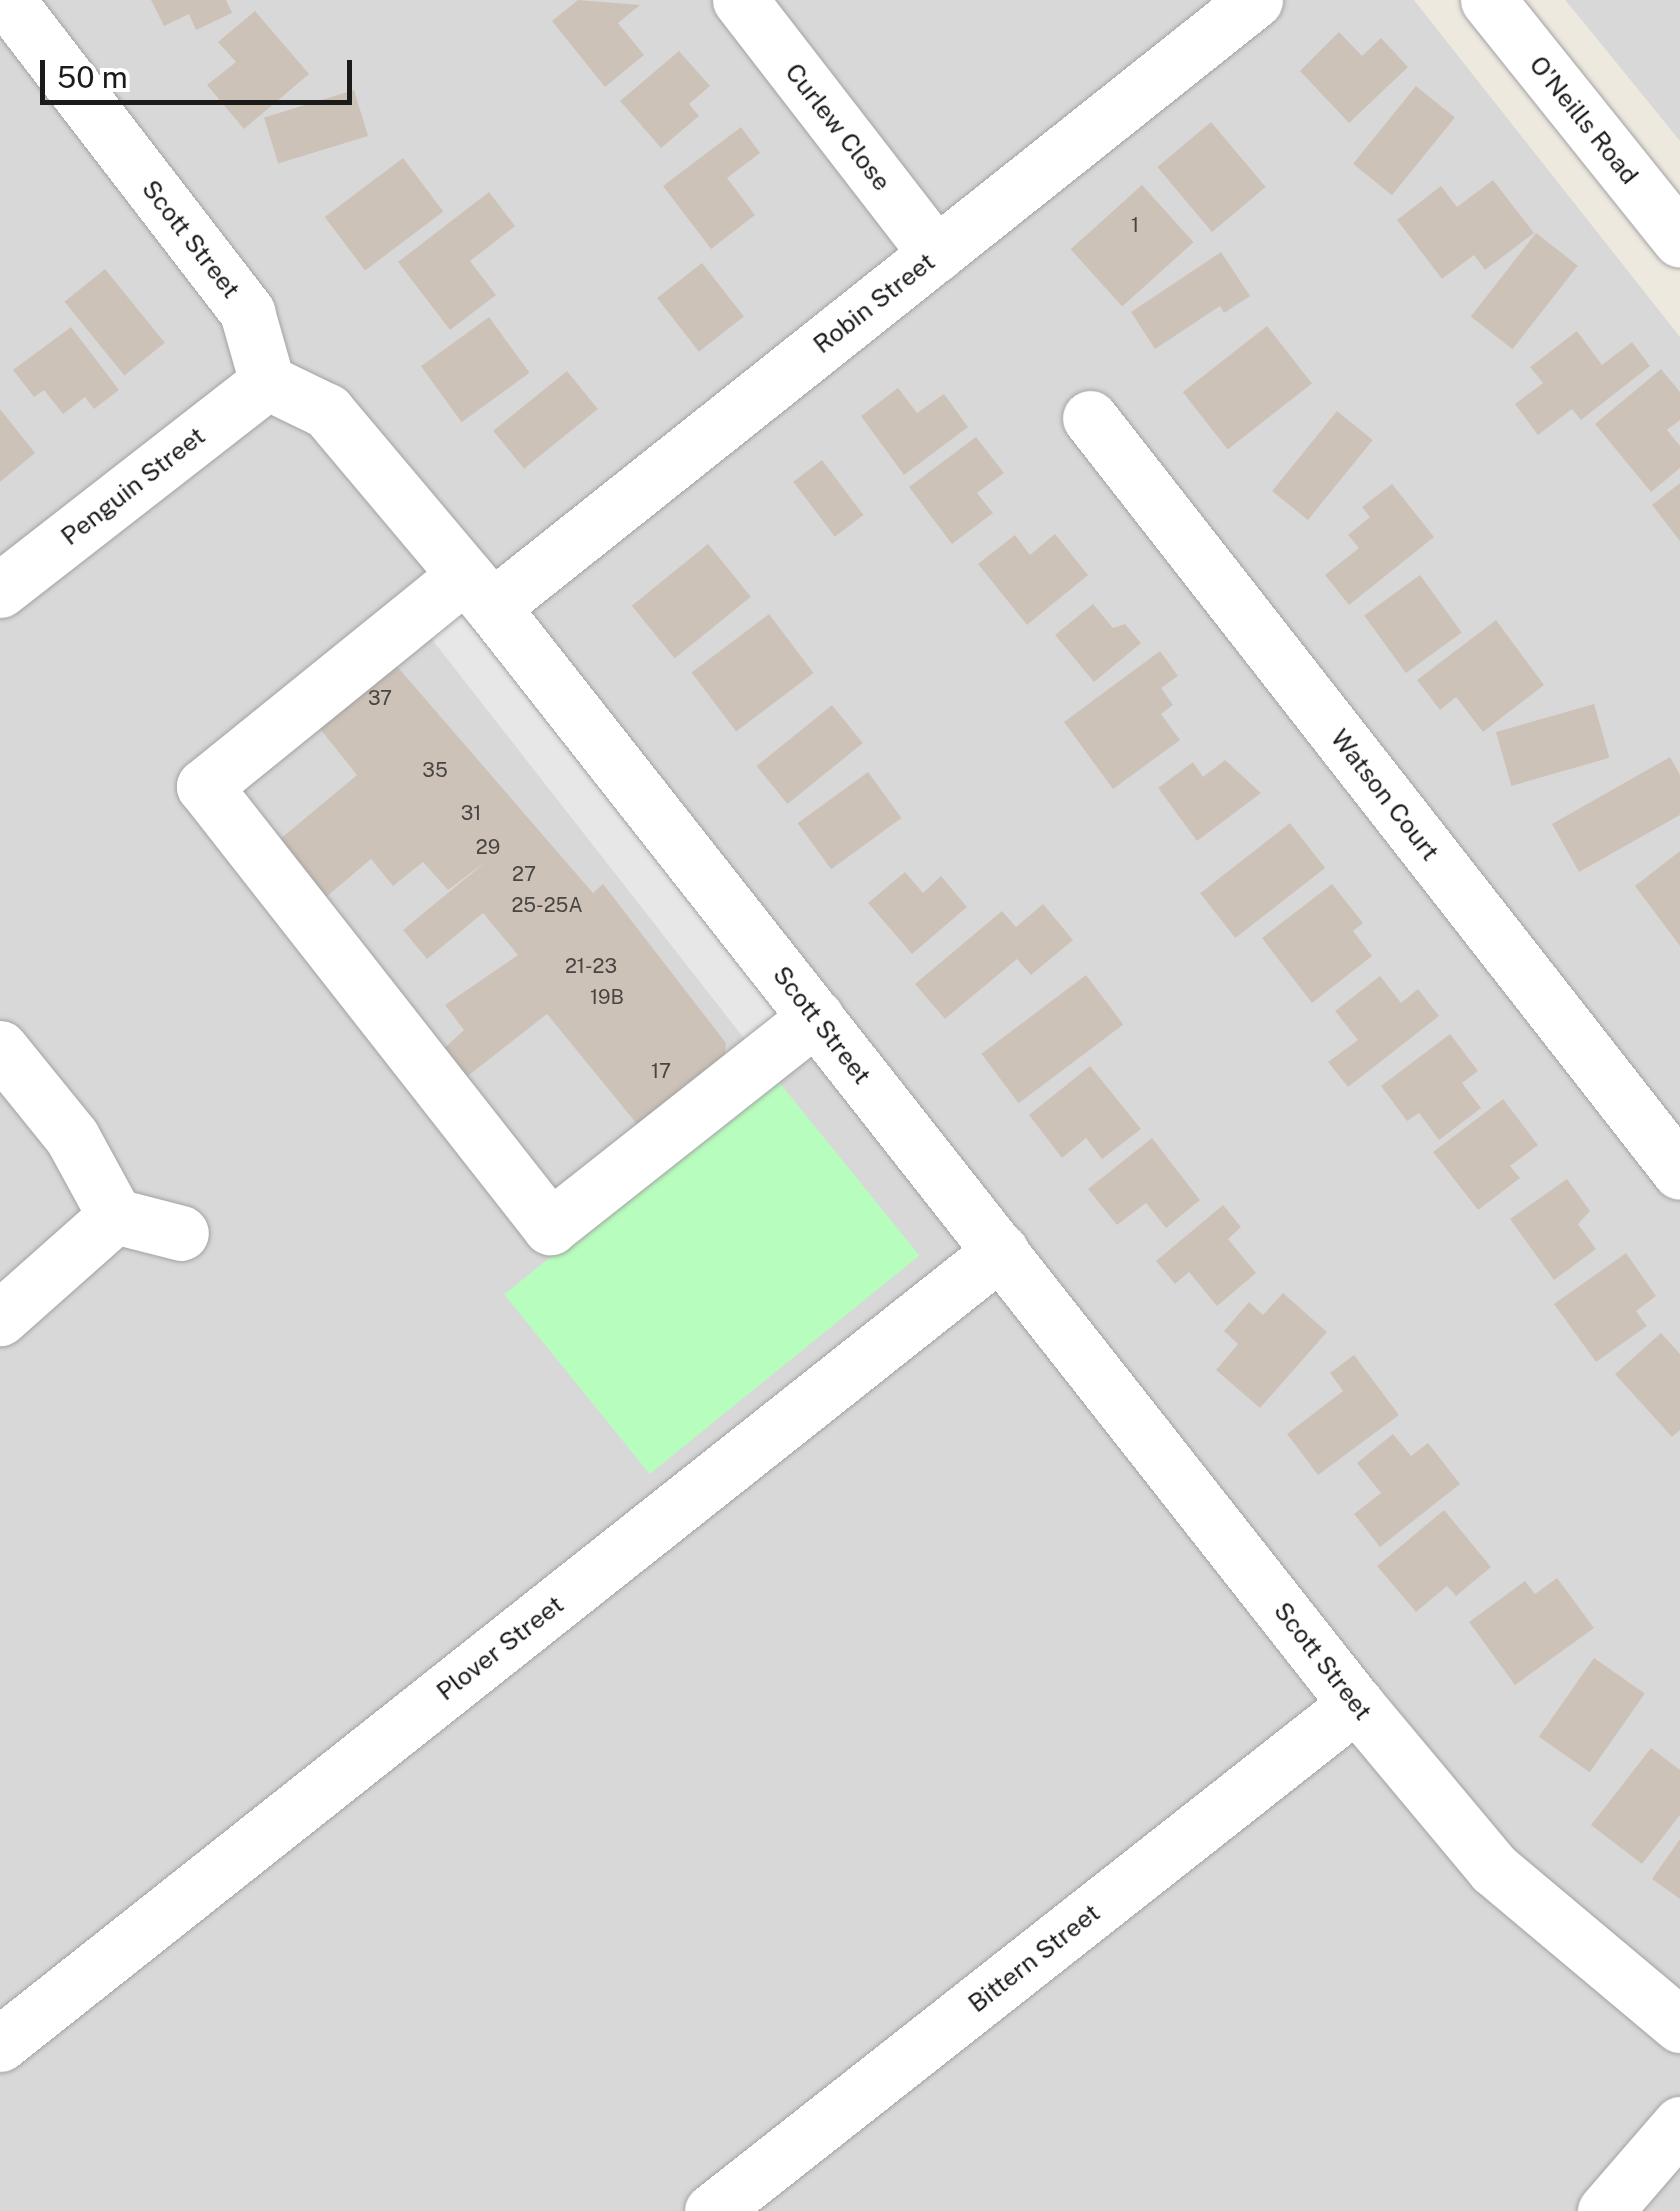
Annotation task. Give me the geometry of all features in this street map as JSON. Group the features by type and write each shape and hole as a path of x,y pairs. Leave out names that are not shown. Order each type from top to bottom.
{"street":[{"name":"Scott Street","path":"6,0 247,312 266,382 328,411 479,591 1356,1704 1494,1869 1680,2025"},
{"name":"Curlew Close","path":"740,0 936,254"},
{"name":"Robin Street","path":"816,1017 550,1227 204,786 479,591 936,254 1255,0"},
{"name":"O'Neills Road","path":"1488,0 1680,240"},
{"name":"Penguin Street","path":"0,590 266,382"},
{"name":"Watson Court","path":"1090,418 1680,1172"},
{"path":"0,1048 72,1137 115,1216 181,1233"},
{"path":"0,1318 115,1216"},
{"name":"Plover Street","path":"0,2044 1000,1251"},
{"name":"Bittern Street","path":"712,2211 1356,1704"},
{"path":"1605,2211 1680,2124"}],"shaded area":[{"path":"0,0 1414,0 1680,337 1680,2211 0,2211"},
{"path":"1565,0 1680,0 1680,141 1580,18"},
{"path":"444,580 828,1061 761,1060 434,642 427,606"}],"green space":[{"path":"774,1076 919,1256 650,1474 504,1294"}],"building":[{"path":"151,0 226,0 232,13 196,30 189,14 164,26"},
{"path":"578,0 640,5 618,23 644,55 605,87 552,21"},
{"path":"255,11 309,74 244,129 207,85 236,62 218,42"},
{"path":"1339,32 1362,56 1381,38 1408,67 1349,123 1300,71"},
{"path":"679,51 710,86 689,104 699,116 661,148 620,101"},
{"path":"1416,86 1455,117 1392,195 1353,164"},
{"path":"354,90 368,136 278,163 264,117"},
{"path":"1211,122 1266,187 1212,232 1157,167"},
{"path":"741,127 760,153 727,178 755,215 711,249 663,186"},
{"path":"403,158 443,212 365,270 325,217"},
{"path":"1493,180 1534,233 1485,270 1474,255 1442,279 1397,220 1441,186 1457,207"},
{"path":"1142,185 1194,242 1122,306 1071,249"},
{"path":"489,192 515,226 470,261 496,295 450,330 398,262"},
{"path":"1536,233 1578,266 1513,349 1471,317"},
{"path":"1221,252 1250,296 1224,313 1220,306 1155,349 1131,312"},
{"path":"702,263 744,317 699,352 657,298"},
{"path":"105,269 165,343 124,376 65,302"},
{"path":"489,317 530,373 462,422 421,366"},
{"path":"1267,326 1312,384 1228,449 1183,392"},
{"path":"71,327 119,390 94,409 85,397 63,414 44,390 34,397 13,370"},
{"path":"1577,331 1602,365 1632,342 1650,366 1581,420 1572,409 1538,435 1515,404 1543,383 1530,367"},
{"path":"1661,369 1680,392 1680,420 1667,430 1680,446 1680,468 1651,492 1595,424"},
{"path":"567,371 598,409 524,469 493,431"},
{"path":"898,388 917,413 944,394 968,427 904,475 861,416"},
{"path":"0,409 35,453 0,482"},
{"path":"1337,411 1373,440 1308,520 1272,491"},
{"path":"976,437 1004,473 977,493 993,513 952,544 909,487"},
{"path":"822,460 864,515 835,537 793,482"},
{"path":"1680,483 1680,541 1652,505"},
{"path":"1392,484 1434,537 1349,605 1325,575 1359,548 1348,535 1370,517 1362,507"},
{"path":"1055,534 1088,575 1027,625 978,564 1015,535 1030,555"},
{"path":"708,544 751,597 675,659 632,606"},
{"path":"1420,575 1462,632 1406,673 1364,616"},
{"path":"1093,604 1113,628 1125,624 1141,643 1094,682 1055,635"},
{"path":"769,614 814,673 736,731 692,672"},
{"path":"1496,620 1544,685 1483,732 1456,697 1440,710 1417,680"},
{"path":"1160,651 1178,676 1161,688 1173,705 1161,714 1180,740 1113,789 1064,722"},
{"path":"395,664 593,893 603,884 726,1043 724,1061 641,1129 547,1014 460,1082 438,1054 464,1030 445,1005 518,955 483,913 427,959 403,930 488,860 448,890 423,862 393,886 371,859 319,903 273,845 357,775 309,715"},
{"path":"1594,704 1609,758 1511,786 1496,732"},
{"path":"832,705 863,743 787,804 757,766"},
{"path":"1670,757 1680,775 1680,815 1579,872 1552,824"},
{"path":"1225,760 1261,793 1197,841 1158,788 1193,762 1203,777"},
{"path":"868,772 902,818 831,869 798,823"},
{"path":"1290,823 1325,868 1235,938 1200,893"},
{"path":"1680,851 1680,946 1635,886"},
{"path":"905,872 923,893 941,876 967,907 912,954 868,903"},
{"path":"1332,884 1363,923 1353,931 1372,956 1312,1003 1262,938"},
{"path":"1043,904 1073,940 1031,975 1017,959 945,1019 915,984 1002,911 1016,927"},
{"path":"1086,975 1123,1025 1019,1103 981,1054"},
{"path":"1380,976 1401,1003 1418,989 1439,1016 1348,1087 1328,1062 1358,1040 1335,1011"},
{"path":"1450,1034 1478,1071 1462,1083 1481,1108 1439,1140 1419,1113 1407,1121 1381,1086"},
{"path":"1090,1066 1141,1129 1102,1159 1086,1138 1062,1158 1029,1115"},
{"path":"1503,1099 1538,1145 1510,1166 1520,1178 1478,1210 1433,1152"},
{"path":"1152,1138 1200,1200 1166,1228 1146,1203 1117,1225 1088,1189"},
{"path":"1567,1179 1590,1211 1578,1224 1596,1249 1554,1280 1510,1219"},
{"path":"1223,1205 1241,1227 1228,1239 1256,1273 1217,1306 1189,1272 1175,1284 1156,1261"},
{"path":"1626,1253 1656,1296 1636,1311 1647,1326 1596,1362 1554,1304"},
{"path":"1283,1293 1327,1332 1260,1408 1216,1370 1238,1344 1224,1331 1249,1302 1263,1315"},
{"path":"1661,1333 1680,1354 1680,1430 1672,1437 1615,1374"},
{"path":"1354,1355 1399,1415 1318,1475 1287,1434 1343,1391 1330,1373"},
{"path":"1393,1434 1411,1456 1428,1443 1460,1484 1380,1547 1354,1514 1381,1493 1357,1463"},
{"path":"1444,1510 1491,1567 1456,1596 1447,1586 1416,1612 1377,1566"},
{"path":"1557,1578 1594,1628 1515,1685 1469,1622 1525,1581 1535,1594"},
{"path":"1594,1658 1645,1694 1590,1772 1539,1737"},
{"path":"1651,1748 1680,1770 1680,1815 1642,1864 1591,1825"},
{"path":"1680,1839 1680,1899 1652,1879"}]}
